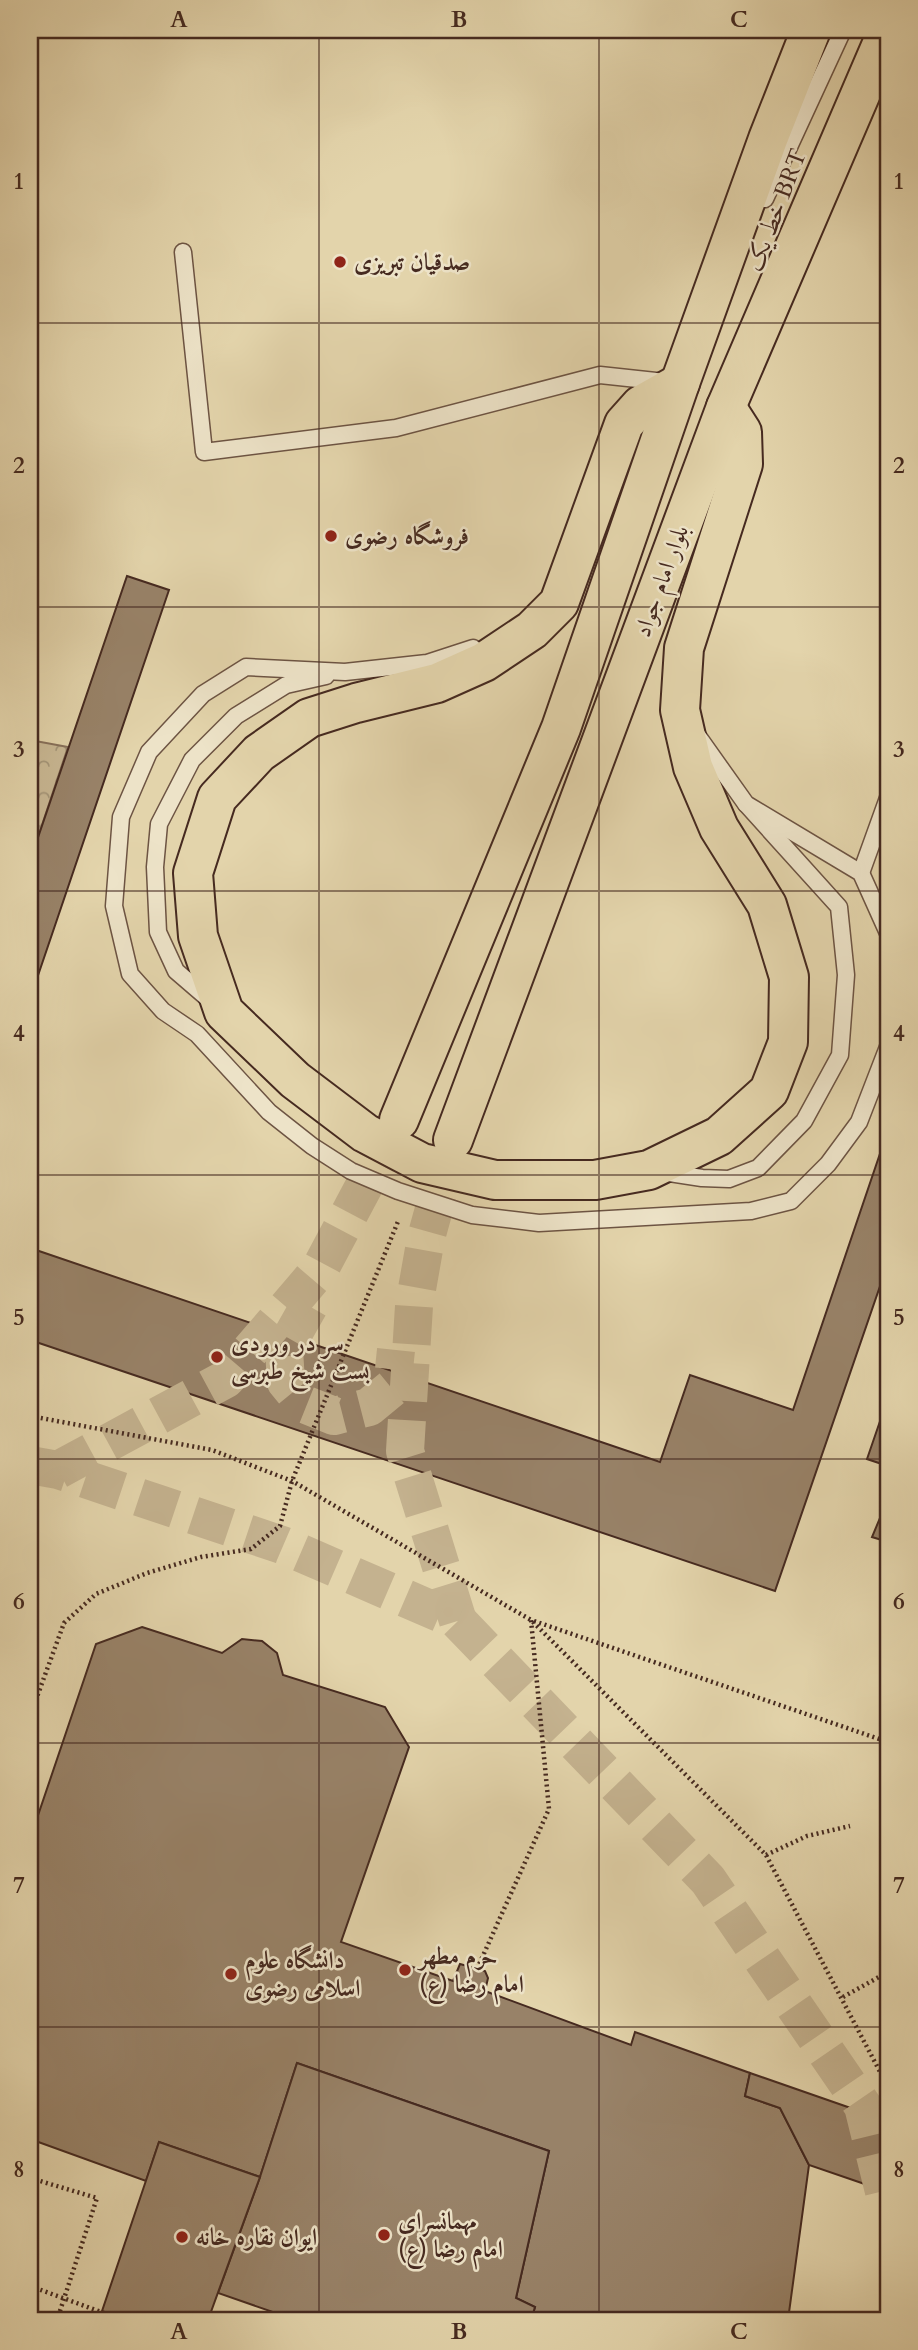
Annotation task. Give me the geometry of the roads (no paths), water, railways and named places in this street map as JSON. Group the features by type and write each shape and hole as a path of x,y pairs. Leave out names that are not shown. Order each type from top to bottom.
{"main road":[{"name":"بلوار امام جواد","path":"399,1120 561,727 680,383 768,139 811,30"},
{"name":"بلوار امام جواد","path":"453,1140 726,407 888,30"},
{"path":"680,383 641,405 624,424 559,603 532,630 484,662 437,683 356,702 309,718 258,753 216,798 193,873 198,936 225,1012 295,1080 365,1133 422,1163 495,1180 595,1180 649,1170 719,1136 769,1091 788,1042 789,977 767,905 719,828 693,767 680,710 684,648 743,464 742,432 726,407"}],"lane":[{"name":"خط یک BRT","path":"680,383 843,30"},
{"name":"خط یک BRT","path":"726,407 854,69"},
{"path":"183,252 204,452 396,428 600,375 680,383"},
{"path":"225,1012 176,971 158,932 155,867 159,824 192,760 236,716 286,685 345,672 427,663 532,630"},
{"path":"345,672 246,667 203,694 149,752 121,817 114,906 130,974 163,1011 197,1034 269,1112 312,1146 351,1171 472,1215 539,1223 751,1212 791,1201 828,1164 859,1122 888,1046"},
{"path":"649,1170 729,1179 758,1168 804,1121 840,1055 846,975 839,907 746,804 680,710"},
{"path":"861,873 888,798"},
{"path":"746,804 861,873 888,933"}],"tunnel":[{"path":"58,1470 226,1379 320,1269 399,1120"},
{"path":"453,1140 426,1238 414,1306 405,1451 458,1621"},
{"path":"309,1306 284,1350 286,1382 304,1404 334,1416 369,1407 392,1388 396,1350"},
{"path":"30,1465 58,1470 282,1545 458,1621 708,1880 863,2106 888,2208"}],"place":[{"name":"صدقیان تبریزی","path":"340,262"},
{"name":"فروشگاه رضوی","path":"331,536"},
{"name":"سر در ورودی بست شیخ طبرسی","path":"217,1357"},
{"name":"حرم مطهر امام رضا (ع)","path":"405,1970"},
{"name":"دانشگاه علوم اسلامی رضوی","path":"231,1974"},
{"name":"مهمانسرای امام رضا (ع)","path":"384,2235"},
{"name":"ایوان نقاره خانه","path":"182,2237"}]}
